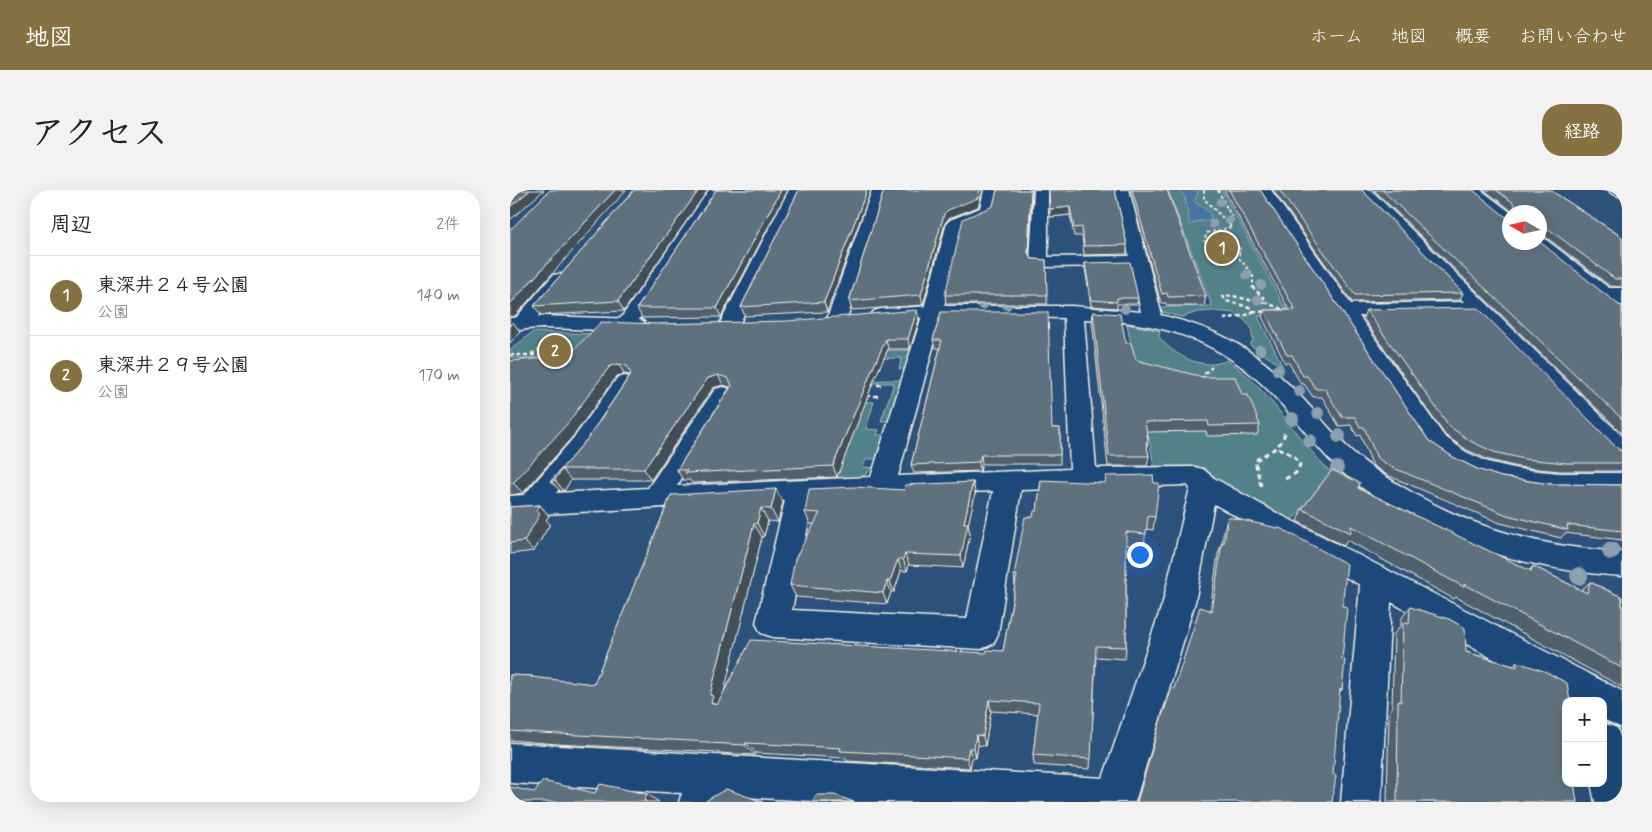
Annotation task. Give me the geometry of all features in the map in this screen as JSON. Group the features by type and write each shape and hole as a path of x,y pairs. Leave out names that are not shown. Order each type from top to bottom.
{"street":[{"path":"626,325 716,190"},
{"path":"729,325 796,190"},
{"path":"879,190 844,318 932,312 1072,312 1125,315 1150,319 1198,332 1244,355 1282,388 1341,457 1374,482 1431,516 1479,538 1531,554 1622,564"},
{"path":"882,487 955,224 987,211 991,190"},
{"path":"1041,190 1039,262 1138,261"},
{"path":"1122,190 1151,312 1150,319"},
{"path":"1264,190 1435,442 1460,460 1488,472 1517,478 1566,482 1622,482"},
{"path":"1363,190 1622,451"},
{"path":"1472,190 1502,213"},
{"path":"1547,248 1613,294 1622,307"},
{"path":"516,324 572,264"},
{"path":"1346,310 1479,308"},
{"path":"1072,312 1084,479"},
{"path":"516,324 543,322 658,325"},
{"path":"521,505 585,441 625,383"},
{"path":"657,496 723,394"},
{"path":"521,505 801,489 1194,476 1204,485 1263,519 1595,697"},
{"path":"801,489 772,624 981,634 1010,482"},
{"path":"510,763 708,789 1115,801 1180,602 1204,485"},
{"path":"1361,802 1376,579"},
{"path":"1607,762 1615,802"}],"path":[{"path":"1204,190 1204,199 1230,223"},
{"path":"1205,243 1204,240 1207,233 1232,227 1230,223 1233,220 1218,190"},
{"path":"1205,243 1240,246 1239,258 1254,274 1255,280 1252,288 1264,297 1265,302"},
{"path":"1205,243 1214,250 1240,252"},
{"path":"1272,312 1253,311 1249,307 1226,301 1224,296 1230,295 1255,303 1265,302 1286,311"},
{"path":"1220,320 1251,314 1253,311"},
{"path":"1279,311 1293,311"},
{"path":"510,355 580,356"},
{"path":"1207,383 1204,375 1215,363"},
{"path":"868,385 887,385 882,396"},
{"path":"1263,519 1268,502 1256,471 1255,460 1262,454 1282,445 1286,429"},
{"path":"1278,448 1291,453 1298,459 1300,465 1296,473 1285,479"}],"green space":[{"path":"1168,190 1222,190 1284,306 1332,305 1339,315 1258,316 1283,367 1250,345 1253,340 1251,327 1234,313 1198,312 1182,317 1162,312 1160,307 1212,306"},
{"path":"1127,324 1160,331 1159,337 1165,344 1190,360 1209,364 1227,360 1269,399 1305,444 1331,472 1291,522 1222,487 1197,466 1154,466"},
{"path":"533,332 597,334 598,355 911,350 905,369 899,369 902,358 569,363 572,358 510,358 510,350"},
{"path":"900,380 889,421 881,421 894,383 820,383 821,381"},
{"path":"866,402 874,402 866,429 879,430 877,435 884,435 877,459 866,459 863,467 873,468 861,478 767,482 769,478"}],"water":[{"path":"1180,190 1198,190 1194,201 1210,213 1211,221 1198,221 1190,225 1185,198"}],"building":[{"path":"510,190 530,190 510,207"},
{"path":"550,190 615,190 510,304 510,228"},
{"path":"634,190 699,190 618,301 534,306"},
{"path":"716,190 781,190 717,308 637,308"},
{"path":"799,190 867,190 824,302 741,307"},
{"path":"884,190 980,190 978,198 948,210 944,214 921,295 849,301"},
{"path":"997,190 1031,190 1028,253 1032,259 1046,260 1047,295 945,295 963,219 993,206"},
{"path":"1049,190 1115,190 1127,245 1084,246 1082,227 1074,228 1070,207 1050,209"},
{"path":"1132,190 1167,190 1206,296 1168,297 1167,293 1162,294"},
{"path":"1229,190 1260,190 1429,441 1453,457 1477,469 1501,477 1550,484 1622,485 1622,531 1567,525 1568,530 1507,515 1391,467 1377,458 1364,427 1360,427 1355,417 1342,417 1325,389 1316,389 1307,376 1303,376 1292,355 1287,355 1264,310 1295,310"},
{"path":"1279,190 1362,190 1463,293 1355,295"},
{"path":"1382,190 1473,190 1502,214 1502,250 1547,250 1547,248 1622,306 1622,419"},
{"path":"1496,190 1550,190 1622,237 1622,279 1615,279 1547,230 1547,205 1515,204"},
{"path":"1130,262 1138,298 1117,298 1117,302 1091,300 1085,263"},
{"path":"1478,308 1622,451 1622,463 1567,463 1524,459 1494,452 1472,442 1450,427 1366,310"},
{"path":"917,310 908,339 886,339 833,466 685,473 687,470 677,470 732,385 728,378 718,375 708,378 644,469 562,469 555,480 551,481 588,438 631,374 627,366 618,364 610,366 567,424 513,483 510,483 510,361 568,356 601,322 661,324 788,321"},
{"path":"941,312 1048,312 1052,428 1060,428 1060,455 981,455 979,462 911,465 942,340 933,340"},
{"path":"1093,312 1120,314 1126,343 1131,343 1136,360 1203,377 1235,377 1242,395 1248,395 1260,425 1209,426 1208,421 1145,422 1149,456 1109,456"},
{"path":"1332,470 1360,483 1358,488 1531,571 1533,566 1587,593 1590,582 1622,597 1622,668 1464,584 1464,587 1351,526 1351,533 1302,509"},
{"path":"1153,475 1154,483 1159,483 1155,517 1148,516 1146,534 1126,532 1126,647 1096,646 1091,759 1033,755 1039,703 989,700 983,736 976,735 974,748 969,748 967,758 840,751 841,748 746,743 745,745 510,731 510,675 594,684 671,495 776,489 771,509 761,508 757,523 754,524 710,695 713,696 711,703 717,705 751,640 986,653 987,650 1003,651 1017,575 1014,575 1025,517 1033,517 1034,511 1037,511 1041,480 1105,483 1106,476"},
{"path":"973,482 964,523 968,523 961,556 905,554 903,559 898,559 890,581 887,581 883,593 790,585 795,559 820,513 805,512 809,489 855,487 904,490 905,485"},
{"path":"540,505 536,511 540,514 524,541 510,543 510,507"},
{"path":"1228,517 1282,529 1347,564 1342,606 1347,607 1342,659 1345,660 1342,690 1340,689 1333,774 1336,776 1332,802 1137,802 1160,722 1172,688 1174,689 1200,607 1212,611 1222,542 1224,543"},
{"path":"1410,607 1449,619 1465,628 1466,652 1517,667 1517,662 1544,671 1567,683 1569,697 1562,697 1562,787 1575,787 1577,802 1397,802 1398,701 1401,702 1403,622 1409,624"},
{"path":"543,781 595,793 600,784 647,794 644,800 646,802 510,802 510,787 534,792"},
{"path":"726,789 763,802 706,802"},
{"path":"816,795 835,795 854,802 812,802"}],"place":[{"name":"東深井２４号公園","path":"1222,248"},
{"name":"東深井２９号公園","path":"555,351"}]}
